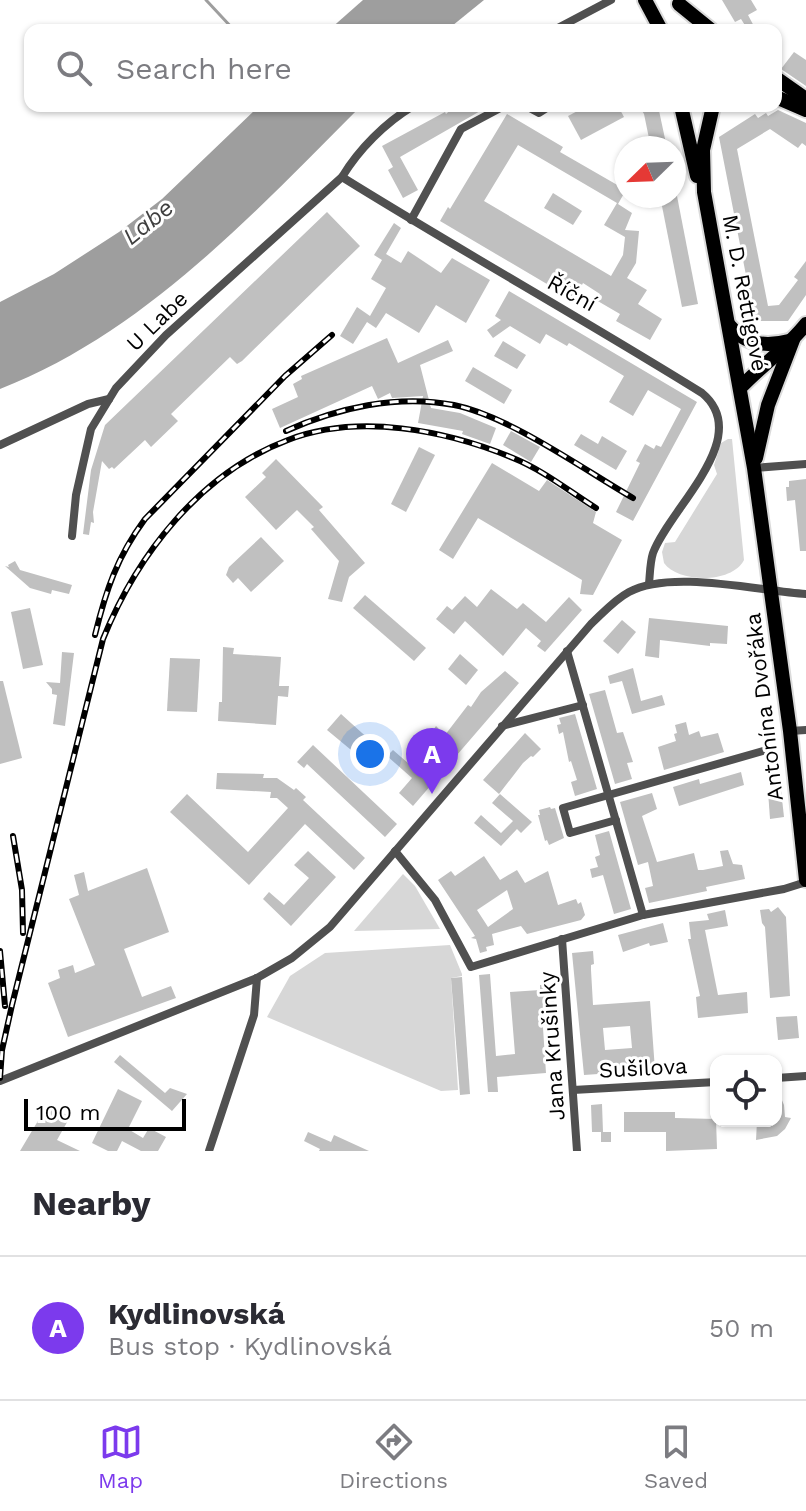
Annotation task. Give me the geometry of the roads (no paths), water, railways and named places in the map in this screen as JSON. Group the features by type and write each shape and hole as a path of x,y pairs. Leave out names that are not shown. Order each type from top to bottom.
{"main road":[{"path":"677,2 696,24"},
{"path":"677,2 704,24"},
{"path":"646,3 656,24"},
{"path":"782,82 806,99"},
{"path":"782,100 806,110"},
{"name":"M. D. Rettigové","path":"682,112 706,207 741,387"},
{"name":"M. D. Rettigové","path":"706,207 703,150 712,112"},
{"path":"728,324 738,335 761,345 793,340"},
{"path":"741,387 759,367 793,340 806,324"},
{"path":"754,468 768,405 793,340"},
{"name":"Antonína Dvořáka","path":"741,387 790,731 806,881"}],"street":[{"path":"565,24 611,0"},
{"name":"U Labe","path":"72,536 76,495 91,429 116,388 166,335 342,177 352,161 405,112"},
{"path":"411,220 461,129 493,112"},
{"name":"Říční","path":"342,177 505,276 580,317 702,393 712,403 720,425 716,446 653,553 649,584"},
{"path":"0,445 88,404 109,399"},
{"path":"754,468 806,464"},
{"path":"0,1081 257,978 287,961 330,927 567,651 616,601 629,592 649,584 736,585 806,594"},
{"path":"567,651 643,915"},
{"path":"502,726 583,705"},
{"path":"790,731 806,730"},
{"path":"616,820 570,833 563,808 763,751"},
{"path":"395,851 435,900 471,967 643,915 780,890 806,881"},
{"name":"Jana Krušinky","path":"562,939 577,1151"},
{"path":"209,1151 254,1015 257,978"},
{"path":"782,1078 806,1076"},
{"name":"Sušilova","path":"573,1090 710,1082"}],"water":[{"path":"363,0 484,0 454,24 336,24"},
{"name":"Labe","path":"253,112 355,112 238,228 149,303 102,336 52,365 0,389 0,302 54,274 119,232 162,199"}],"waterway":[{"path":"206,0 228,24"}],"railway":[{"path":"95,635 114,574 145,519 285,376 332,335"},
{"path":"286,431 368,405 411,401 454,405 522,432 633,498"},
{"path":"0,1078 2,1050 12,1005 103,639 134,577 153,548 200,495 227,473 288,440 343,427 372,426 431,433 487,448 535,468 596,508"},
{"path":"13,836 22,890 23,933"},
{"path":"0,951 5,1006"}],"place":[{"name":"Kydlinovská","path":"432,794"}]}
